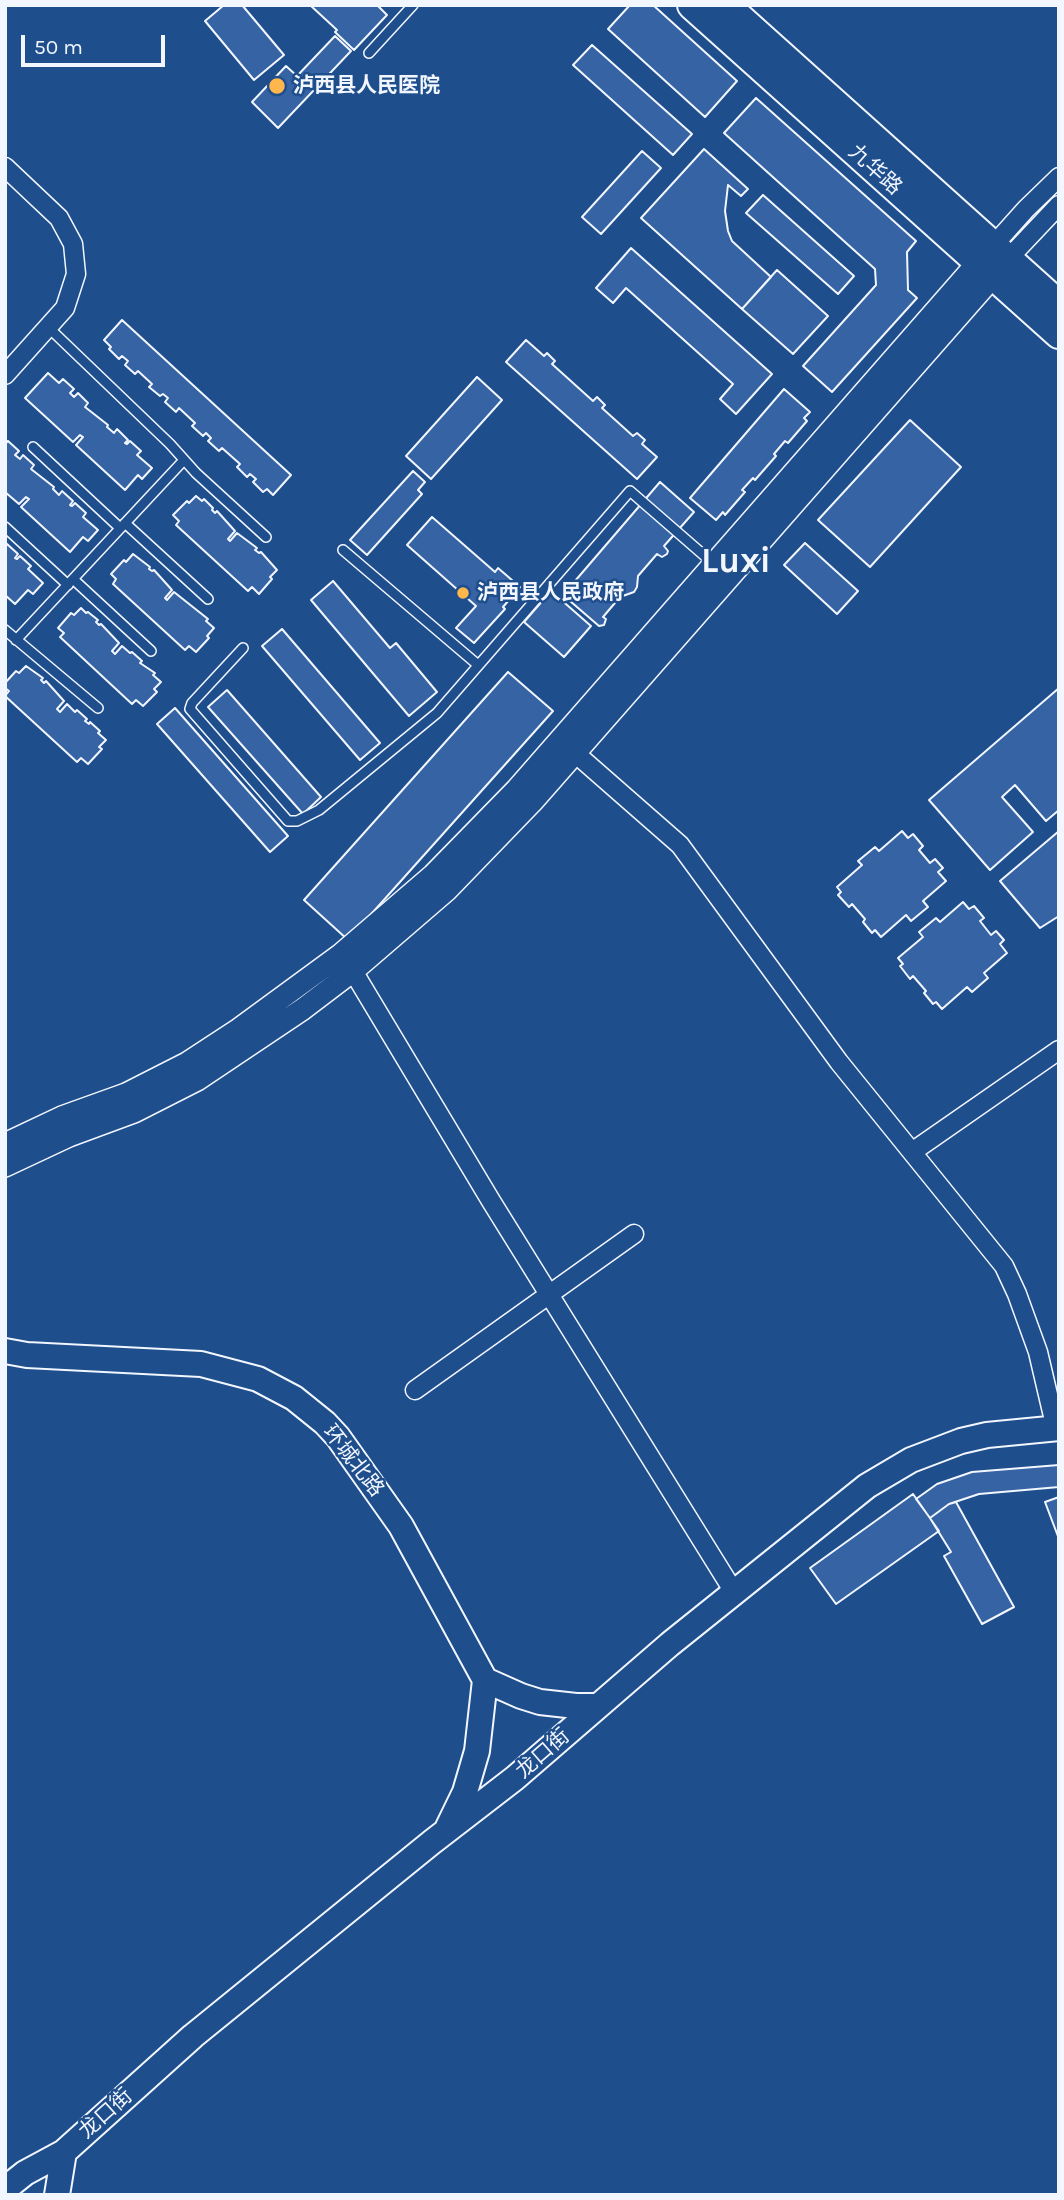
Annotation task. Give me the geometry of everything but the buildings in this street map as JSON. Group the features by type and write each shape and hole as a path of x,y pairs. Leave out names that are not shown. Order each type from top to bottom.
{"highway":[{"name":"九华路","path":"692,5 993,261 1059,305"},
{"name":"九华路","path":"725,5 993,261 1059,334"}],"main road":[{"name":"环城北路","path":"5,1351 27,1355 201,1364 258,1379 294,1398 311,1410 338,1437 401,1526 485,1680"},
{"name":"龙口街","path":"5,2189 25,2172 64,2152 193,2036 444,1832 515,1778 670,1644 867,1486 911,1460 936,1449 987,1435 1058,1429"},
{"path":"444,1832 460,1803 472,1772 481,1729 485,1680 540,1702 598,1706"},
{"path":"57,2195 64,2152"}],"street":[{"path":"5,167 59,218 73,244 76,259 74,286 65,308 5,375"},
{"path":"5,1166 60,1140 134,1112 197,1080 261,1039 353,971 437,898 491,846 575,753 993,261 1026,209 1059,177"},
{"path":"5,1144 62,1117 126,1094 187,1063 260,1015 387,916 477,832 714,564 993,261 1059,205"},
{"path":"575,753 680,845 839,1062 1004,1266 1038,1352 1058,1429"},
{"path":"353,971 734,1592"},
{"path":"912,1152 1059,1050"},
{"path":"415,1390 634,1234"}],"lane":[{"path":"369,53 413,5"},
{"path":"48,327 170,444 196,473 266,537"},
{"path":"33,447 208,599"},
{"path":"16,640 184,460"},
{"path":"243,649 192,703 190,709 288,821 297,821 313,814 437,713 630,491 714,564"},
{"path":"5,527 151,651"},
{"path":"343,550 478,665"},
{"path":"5,631 98,708"}],"place":[{"name":"泸西县人民医院","path":"277,86"},
{"name":"泸西县人民政府","path":"463,593"}],"district":[{"name":"Luxi","path":"736,562"}]}
